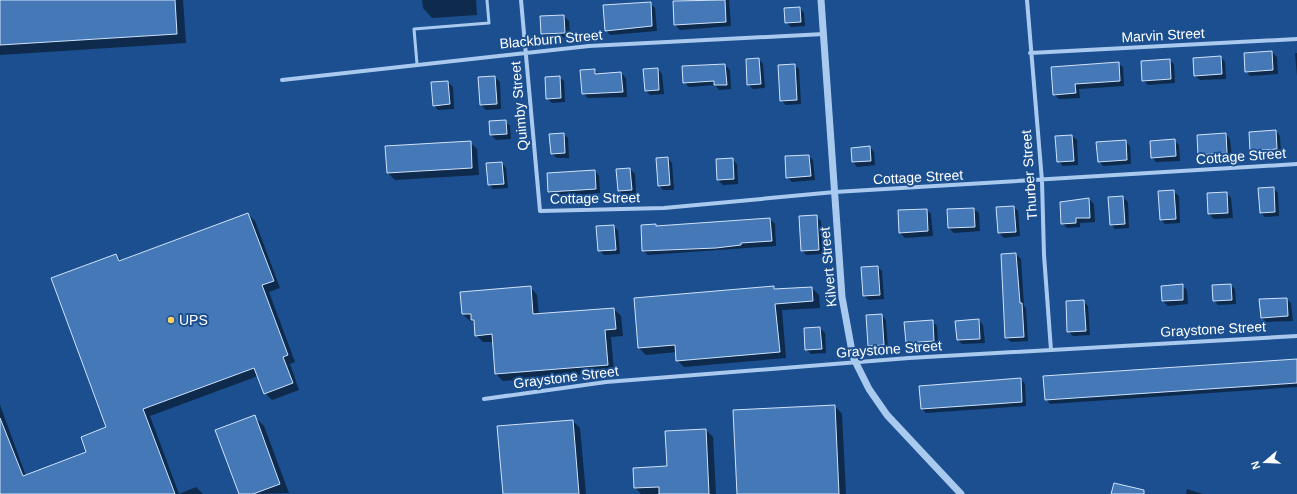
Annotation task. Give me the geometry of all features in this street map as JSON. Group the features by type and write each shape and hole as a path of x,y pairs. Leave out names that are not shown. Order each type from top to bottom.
{"street":[{"name":"Quimby Street","path":"522,0 540,211"},
{"name":"Kilvert Street","path":"821,0 842,297 850,344 856,362 869,389 887,415 961,494"},
{"name":"Thurber Street","path":"1027,0 1030,53 1042,180 1044,255 1051,350"},
{"name":"Blackburn Street","path":"282,80 589,46 824,34"},
{"name":"Marvin Street","path":"1030,53 1297,38"},
{"name":"Cottage Street","path":"540,211 664,208 835,192 1297,164"},
{"name":"Graystone Street","path":"484,399 606,382 856,362 1297,336"}],"lane":[{"path":"417,64 414,29 489,23 487,0"}],"building":[{"path":"0,0 175,0 177,34 0,45"},
{"path":"725,0 726,22 674,25 673,1"},
{"path":"651,2 652,26 605,31 603,5"},
{"path":"800,7 801,22 785,23 784,8"},
{"path":"564,15 565,33 541,34 540,16"},
{"path":"1272,51 1273,70 1245,72 1244,53"},
{"path":"1221,56 1222,74 1194,76 1193,58"},
{"path":"759,58 761,84 747,85 746,59"},
{"path":"1170,59 1171,79 1142,81 1141,61"},
{"path":"1119,62 1120,81 1075,84 1076,93 1053,95 1051,67"},
{"path":"725,64 727,85 714,85 714,81 683,83 682,66"},
{"path":"795,64 797,100 780,101 778,65"},
{"path":"658,68 659,90 645,91 643,69"},
{"path":"595,69 595,74 621,72 623,92 582,94 580,70"},
{"path":"495,76 497,104 480,105 478,77"},
{"path":"560,76 561,98 546,99 545,77"},
{"path":"448,81 450,104 433,106 431,82"},
{"path":"506,120 507,134 490,135 489,121"},
{"path":"1276,130 1277,149 1250,151 1249,132"},
{"path":"564,133 565,153 551,154 549,134"},
{"path":"1226,133 1227,153 1198,155 1197,135"},
{"path":"1072,135 1074,161 1057,162 1055,136"},
{"path":"1175,139 1176,156 1151,158 1150,141"},
{"path":"1126,140 1127,160 1098,162 1096,142"},
{"path":"471,141 472,168 387,173 385,146"},
{"path":"870,146 871,161 852,162 851,148"},
{"path":"809,155 811,176 786,178 785,156"},
{"path":"668,157 670,185 658,186 656,158"},
{"path":"733,158 734,179 717,180 716,159"},
{"path":"502,162 504,184 488,185 486,163"},
{"path":"630,168 632,190 618,191 616,169"},
{"path":"595,170 596,189 548,192 547,173"},
{"path":"1274,187 1275,212 1260,213 1258,188"},
{"path":"1174,190 1176,219 1160,220 1158,191"},
{"path":"1227,192 1228,213 1208,214 1207,193"},
{"path":"1123,196 1125,224 1110,225 1108,197"},
{"path":"1089,198 1090,218 1076,218 1076,223 1061,224 1060,202"},
{"path":"1014,206 1016,232 998,233 996,207"},
{"path":"974,208 975,227 948,228 947,209"},
{"path":"927,209 928,231 899,233 898,210"},
{"name":"UPS","path":"248,213 274,281 262,285 288,355 283,357 293,383 264,394 254,368 143,409 175,494 0,494 0,418 23,476 86,452 81,437 106,427 51,278 116,254 119,261"},
{"path":"817,215 819,250 801,251 799,216"},
{"path":"770,218 772,241 741,243 741,245 716,248 642,251 641,225 656,224 656,226"},
{"path":"614,225 616,250 598,251 596,226"},
{"path":"1016,253 1020,303 1022,303 1024,337 1005,338 1001,254"},
{"path":"878,266 880,295 863,296 861,267"},
{"path":"1183,284 1183,300 1162,301 1161,286"},
{"path":"1231,284 1232,300 1213,301 1212,285"},
{"path":"531,286 533,314 614,308 616,329 605,330 608,365 495,374 492,334 475,336 474,320 471,320 471,314 462,314 460,292"},
{"path":"774,286 774,289 812,287 813,301 775,304 780,352 676,361 675,345 638,348 634,298"},
{"path":"1287,298 1288,316 1261,318 1259,299"},
{"path":"1084,300 1086,331 1067,332 1066,301"},
{"path":"882,314 884,345 868,346 866,315"},
{"path":"979,319 980,339 957,340 955,321"},
{"path":"933,320 934,341 906,343 904,322"},
{"path":"820,327 822,349 805,350 804,328"},
{"path":"1297,359 1297,383 1045,400 1043,376"},
{"path":"1021,378 1022,402 921,409 919,386"},
{"path":"835,405 839,494 737,494 733,410"},
{"path":"255,415 280,484 253,494 239,494 215,430"},
{"path":"573,420 579,494 503,494 497,426"},
{"path":"706,429 709,494 659,494 659,487 634,488 633,468 667,466 665,431"},
{"path":"1114,483 1144,490 1144,494 1111,494"}],"place":[{"name":"UPS","path":"171,320"}]}
